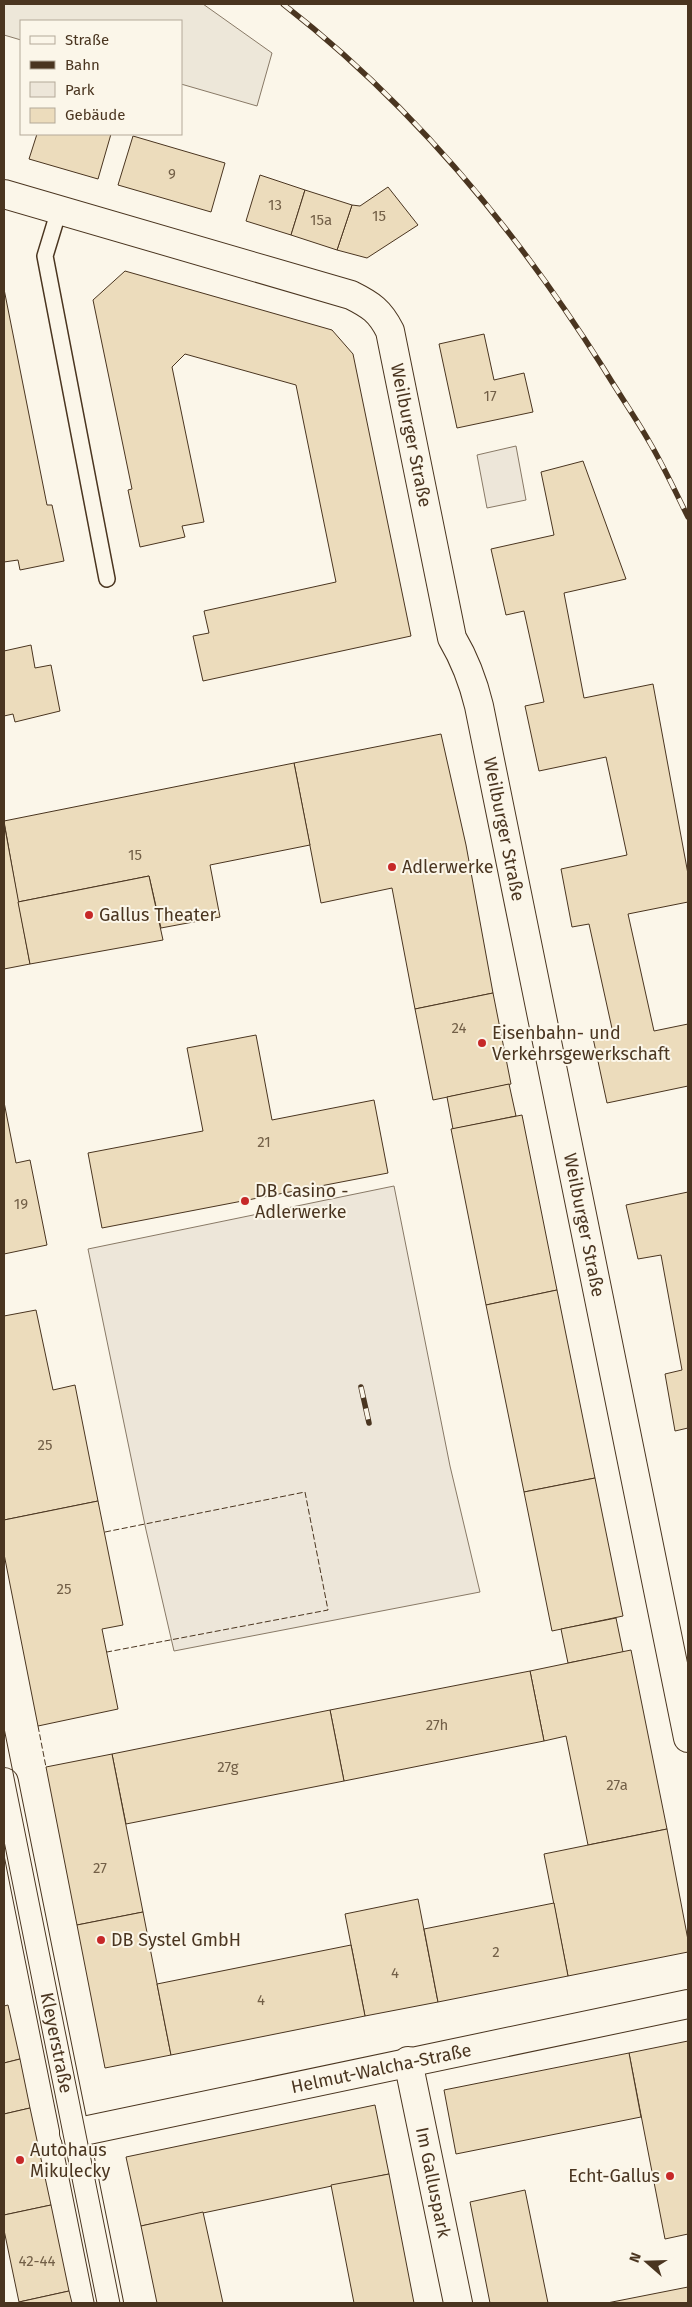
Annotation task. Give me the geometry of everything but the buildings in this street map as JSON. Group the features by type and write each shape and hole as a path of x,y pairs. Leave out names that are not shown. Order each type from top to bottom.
{"street":[{"name":"Weilburger Straße","path":"4,194 351,295 369,305 382,316 390,331 452,638 474,682 688,1738"},
{"name":"Kleyerstraße","path":"4,1782 109,2303"},
{"name":"Helmut-Walcha-Straße","path":"74,2133 408,2061 688,2004"},
{"name":"Im Galluspark","path":"408,2061 458,2303"}],"lane":[{"path":"59,210 45,256 107,579"}],"green space":[{"path":"516,446 526,500 487,508 477,455"},
{"path":"394,1186 450,1466 480,1592 174,1651 146,1530 88,1249"}],"shaded area":[{"path":"4,4 203,4 272,53 257,106 182,84 182,20 20,20 20,40 4,35"}],"tram line":[{"path":"4,1728 120,2303"},
{"path":"4,1841 97,2303"}],"railway":[{"path":"283,4 331,43 376,84 419,127 498,219 571,318 604,369 655,452 688,517"},
{"path":"361,1387 369,1423"}],"fence":[{"path":"105,1532 305,1492 328,1610 107,1652"},
{"path":"38,1726 46,1767"}],"place":[{"name":"Adlerwerke","path":"392,867"},
{"name":"Gallus Theater","path":"89,915"},
{"name":"Eisenbahn- und Verkehrsgewerkschaft","path":"482,1043"},
{"name":"DB Casino - Adlerwerke","path":"245,1201"},
{"name":"DB Systel GmbH","path":"101,1940"},
{"name":"Autohaus Mikulecky","path":"20,2160"},
{"name":"Echt-Gallus","path":"670,2176"}]}
